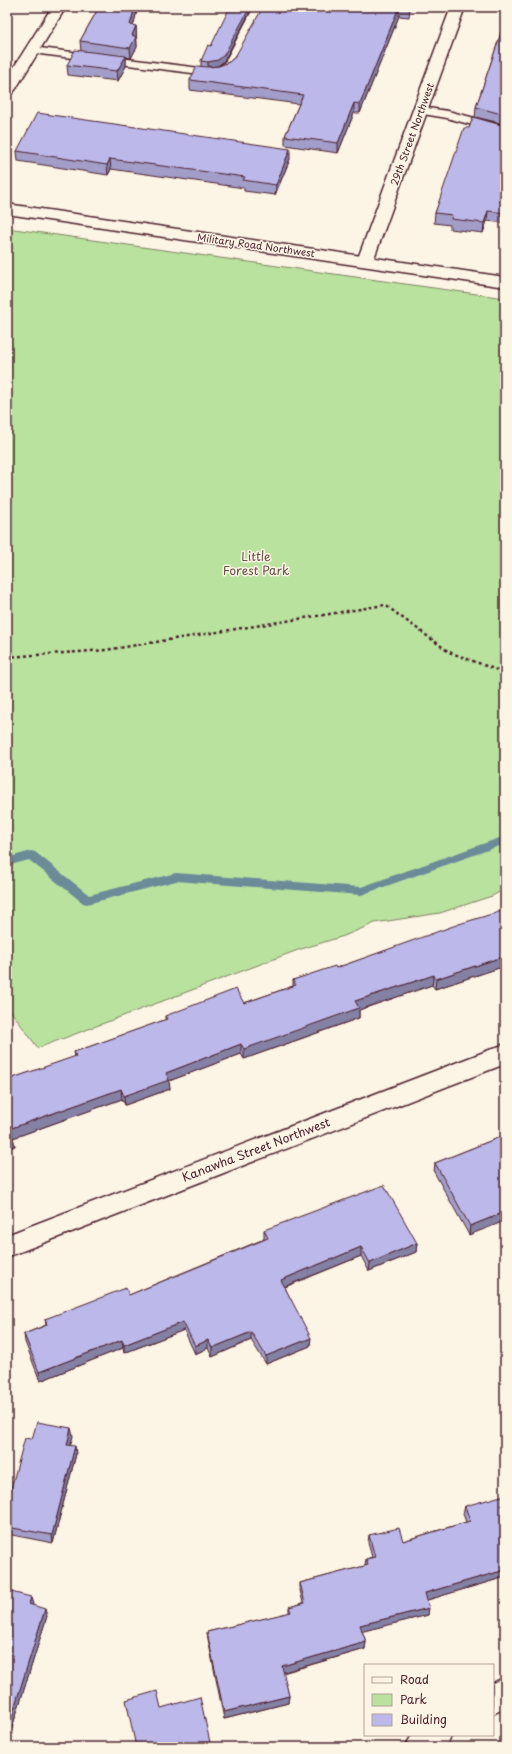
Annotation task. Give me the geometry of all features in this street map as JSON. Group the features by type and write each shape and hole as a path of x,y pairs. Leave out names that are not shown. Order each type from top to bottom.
{"street":[{"path":"7,90 59,7"},
{"name":"29th Street Northwest","path":"365,261 458,7"},
{"name":"Military Road Northwest","path":"7,209 505,282"},
{"name":"Kanawha Street Northwest","path":"7,1246 505,1054"},
{"path":"494,1698 505,1692"},
{"path":"420,1747 436,1736"}],"lane":[{"path":"32,50 208,72 218,71 226,68 230,63 260,7"},
{"path":"421,111 448,115 505,130"}],"path":[{"path":"7,657 106,650 385,605 449,652 505,673"}],"green space":[{"name":"Little Forest Park","path":"7,228 505,298 505,889 492,896 440,913 375,923 344,936 298,950 38,1048 7,1006"}],"building":[{"path":"99,7 135,7 130,25 136,26 132,35 136,37 130,48 80,41"},
{"path":"230,7 249,9 224,55 218,60 208,62 201,61 208,45 211,46"},
{"path":"263,7 399,7 360,104 354,103 338,143 285,136 303,95 190,80 197,66 219,66 229,62 235,57"},
{"path":"505,21 505,115 476,107"},
{"path":"75,50 126,56 117,71 67,65"},
{"path":"37,113 290,149 276,185 243,180 245,177 110,159 107,165 17,151"},
{"path":"473,117 505,126 505,213 488,211 484,223 451,219 452,215 435,213 464,128 469,128"},
{"path":"505,910 505,956 436,979 434,975 355,1001 359,1008 244,1049 241,1044 166,1073 169,1080 124,1096 121,1089 9,1129 13,1137 7,1139 7,1080 76,1056 74,1052 167,1019 165,1016 236,989 244,1003 296,985 293,980 335,966 336,968 459,924"},
{"path":"505,1135 505,1212 470,1226 435,1163"},
{"path":"384,1185 417,1243 370,1263 361,1247 281,1280 311,1338 266,1356 251,1332 212,1348 208,1340 195,1346 183,1322 124,1345 122,1340 39,1372 24,1334 47,1325 45,1319 126,1288 129,1295 268,1238 264,1230"},
{"path":"37,1422 71,1428 67,1445 75,1446 52,1535 7,1527 7,1503 25,1438 32,1439"},
{"path":"505,1495 505,1570 425,1593 429,1608 360,1625 366,1642 282,1666 289,1696 224,1712 207,1632 291,1612 289,1607 305,1603 300,1583 368,1565 366,1559 375,1557 369,1535 399,1528 403,1541 470,1521 465,1506"},
{"path":"7,1591 31,1597 29,1604 45,1609 8,1728 7,1728"},
{"path":"157,1691 161,1708 200,1697 211,1747 136,1747 126,1700"}],"waterway":[{"path":"7,862 31,855 87,900 176,877 361,891 505,840"}]}
